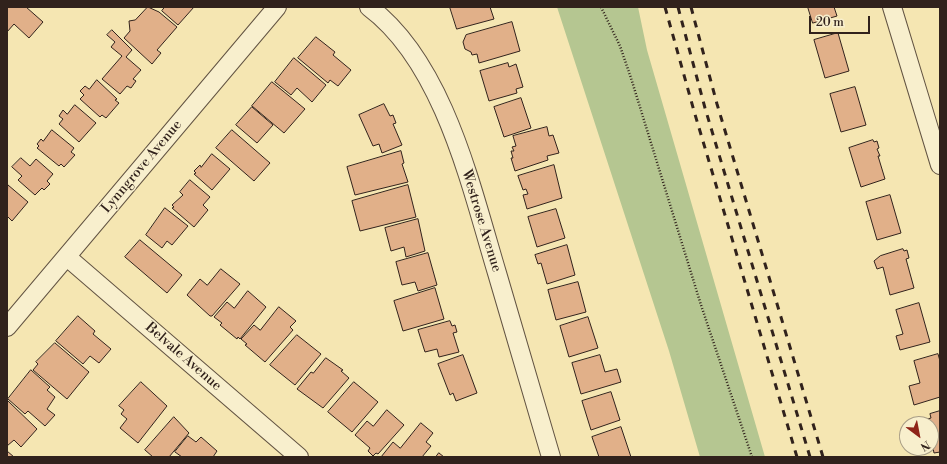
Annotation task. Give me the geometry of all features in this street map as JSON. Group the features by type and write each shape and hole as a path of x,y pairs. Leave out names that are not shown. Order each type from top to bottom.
{"street":[{"name":"Lynngrove Avenue","path":"7,327 276,7"},
{"name":"Westrose Avenue","path":"369,7 401,39 422,68 455,136 551,457"},
{"path":"892,7 940,165"},
{"name":"Belvale Avenue","path":"67,257 299,457"}],"path":[{"path":"601,7 620,46 631,78 701,305 752,457"}],"green space":[{"path":"557,7 638,7 647,50 765,457 700,457 669,351"}],"building":[{"path":"7,7 26,7 43,22 29,38 14,24 7,32"},
{"path":"148,7 159,12 177,27 157,50 161,53 152,64 124,38 130,31 129,21 135,20"},
{"path":"165,7 194,7 178,25 162,11"},
{"path":"450,7 490,7 494,19 457,29"},
{"path":"808,7 834,7 837,16 813,23"},
{"path":"512,22 520,51 479,63 477,54 472,55 471,52 465,49 463,42 466,35"},
{"path":"112,30 132,50 126,57 141,70 133,79 136,81 131,88 127,86 120,94 102,79 122,56 111,47 115,42 107,35"},
{"path":"838,33 849,71 825,78 814,40"},
{"path":"316,37 335,52 333,55 351,70 338,86 330,80 328,83 298,58"},
{"path":"294,58 326,85 312,102 297,88 291,95 275,82"},
{"path":"508,63 509,67 516,64 523,87 516,89 517,93 489,101 480,71"},
{"path":"97,80 117,99 115,100 119,103 106,118 102,115 100,117 80,99 84,95 80,91 85,86 89,89"},
{"path":"272,82 305,109 284,133 252,106"},
{"path":"855,87 866,125 841,132 830,94"},
{"path":"521,98 531,128 504,137 494,107"},
{"path":"384,104 390,116 393,115 396,123 393,124 402,145 382,153 379,144 373,146 359,115"},
{"path":"75,105 96,123 79,142 59,124 63,119 59,116 63,110 67,114"},
{"path":"252,107 273,125 257,143 236,125"},
{"path":"547,127 549,136 553,135 559,153 547,156 548,160 515,171 511,158 513,158 511,151 514,151 512,147 516,146 513,136"},
{"path":"52,130 74,148 71,152 75,155 64,167 61,164 59,166 37,148 39,146 37,144 41,139 43,141"},
{"path":"232,130 270,163 254,181 216,148"},
{"path":"873,140 874,142 877,141 879,148 877,149 880,156 878,156 885,179 861,187 849,148"},
{"path":"401,151 404,163 402,164 408,182 355,195 347,167"},
{"path":"212,154 230,169 212,190 194,174 196,173 194,171 200,165 201,167"},
{"path":"21,158 30,166 36,159 53,174 47,181 50,184 44,190 42,188 35,195 18,180 22,176 12,167"},
{"path":"554,165 562,198 527,209 523,195 528,194 526,189 523,190 518,176"},
{"path":"190,180 210,197 203,205 208,210 194,227 172,208 174,207 172,205 183,195 180,192"},
{"path":"8,185 28,202 12,221 7,216"},
{"path":"408,185 416,217 360,231 352,201"},
{"path":"890,195 901,233 877,240 866,202"},
{"path":"165,208 188,226 172,245 167,241 162,248 146,235"},
{"path":"556,209 565,238 537,247 528,217"},
{"path":"418,219 425,251 406,257 404,247 391,251 385,228"},
{"path":"140,240 182,275 167,293 125,257"},
{"path":"567,245 575,275 547,284 541,263 538,264 535,255"},
{"path":"903,249 904,251 907,250 909,258 906,259 914,288 890,295 883,267 877,269 874,261 880,256"},
{"path":"428,253 437,285 418,291 415,282 402,285 396,262"},
{"path":"221,269 240,284 212,316 210,316 187,295 200,279 207,285"},
{"path":"578,282 586,312 556,320 548,290"},
{"path":"435,288 444,319 403,331 394,301"},
{"path":"248,291 266,307 240,339 238,337 237,339 220,325 222,323 214,317 227,302 234,308"},
{"path":"919,303 930,342 900,350 896,336 903,334 896,310"},
{"path":"279,307 296,321 290,327 293,330 265,362 245,345 247,344 241,339 254,325 260,330"},
{"path":"78,316 95,331 93,334 111,349 99,363 90,356 83,364 56,341"},
{"path":"588,317 598,348 569,357 560,326"},
{"path":"450,321 452,326 455,325 457,332 453,333 459,352 439,357 437,349 425,352 418,330"},
{"path":"297,335 321,354 295,385 270,365"},
{"path":"55,343 89,372 67,399 33,370 38,364 36,362"},
{"path":"938,354 940,361 940,397 914,405 909,386 920,383 914,361"},
{"path":"463,355 477,393 456,401 453,393 450,395 438,364"},
{"path":"600,355 605,372 617,369 621,382 581,394 572,363"},
{"path":"326,358 343,370 341,371 349,378 323,408 297,389 311,372 313,373"},
{"path":"31,370 50,387 47,390 55,397 47,409 55,415 45,426 28,411 25,414 8,399"},
{"path":"141,382 167,406 138,443 120,428 127,419 121,414 124,410 119,406"},
{"path":"354,382 378,402 352,432 328,412"},
{"path":"611,392 620,420 591,430 582,401"},
{"path":"7,400 37,429 21,447 14,440 7,446"},
{"path":"387,410 404,425 378,454 376,453 373,456 368,451 370,448 355,435 367,421 373,426"},
{"path":"940,411 940,452 939,416 930,416 930,414"},
{"path":"174,417 189,433 169,457 153,457 145,450"},
{"path":"421,423 433,433 426,442 431,446 422,457 381,457 393,442 400,448"},
{"path":"621,427 631,457 599,457 592,437"},
{"path":"188,436 196,442 201,437 217,451 213,457 182,457 175,452"},
{"path":"7,451 14,457 7,457"},
{"path":"439,453 444,457 436,457"}],"railway":[{"path":"665,7 694,111 797,457"},
{"path":"678,7 705,108 810,457"},
{"path":"691,7 717,104 823,457"}]}
